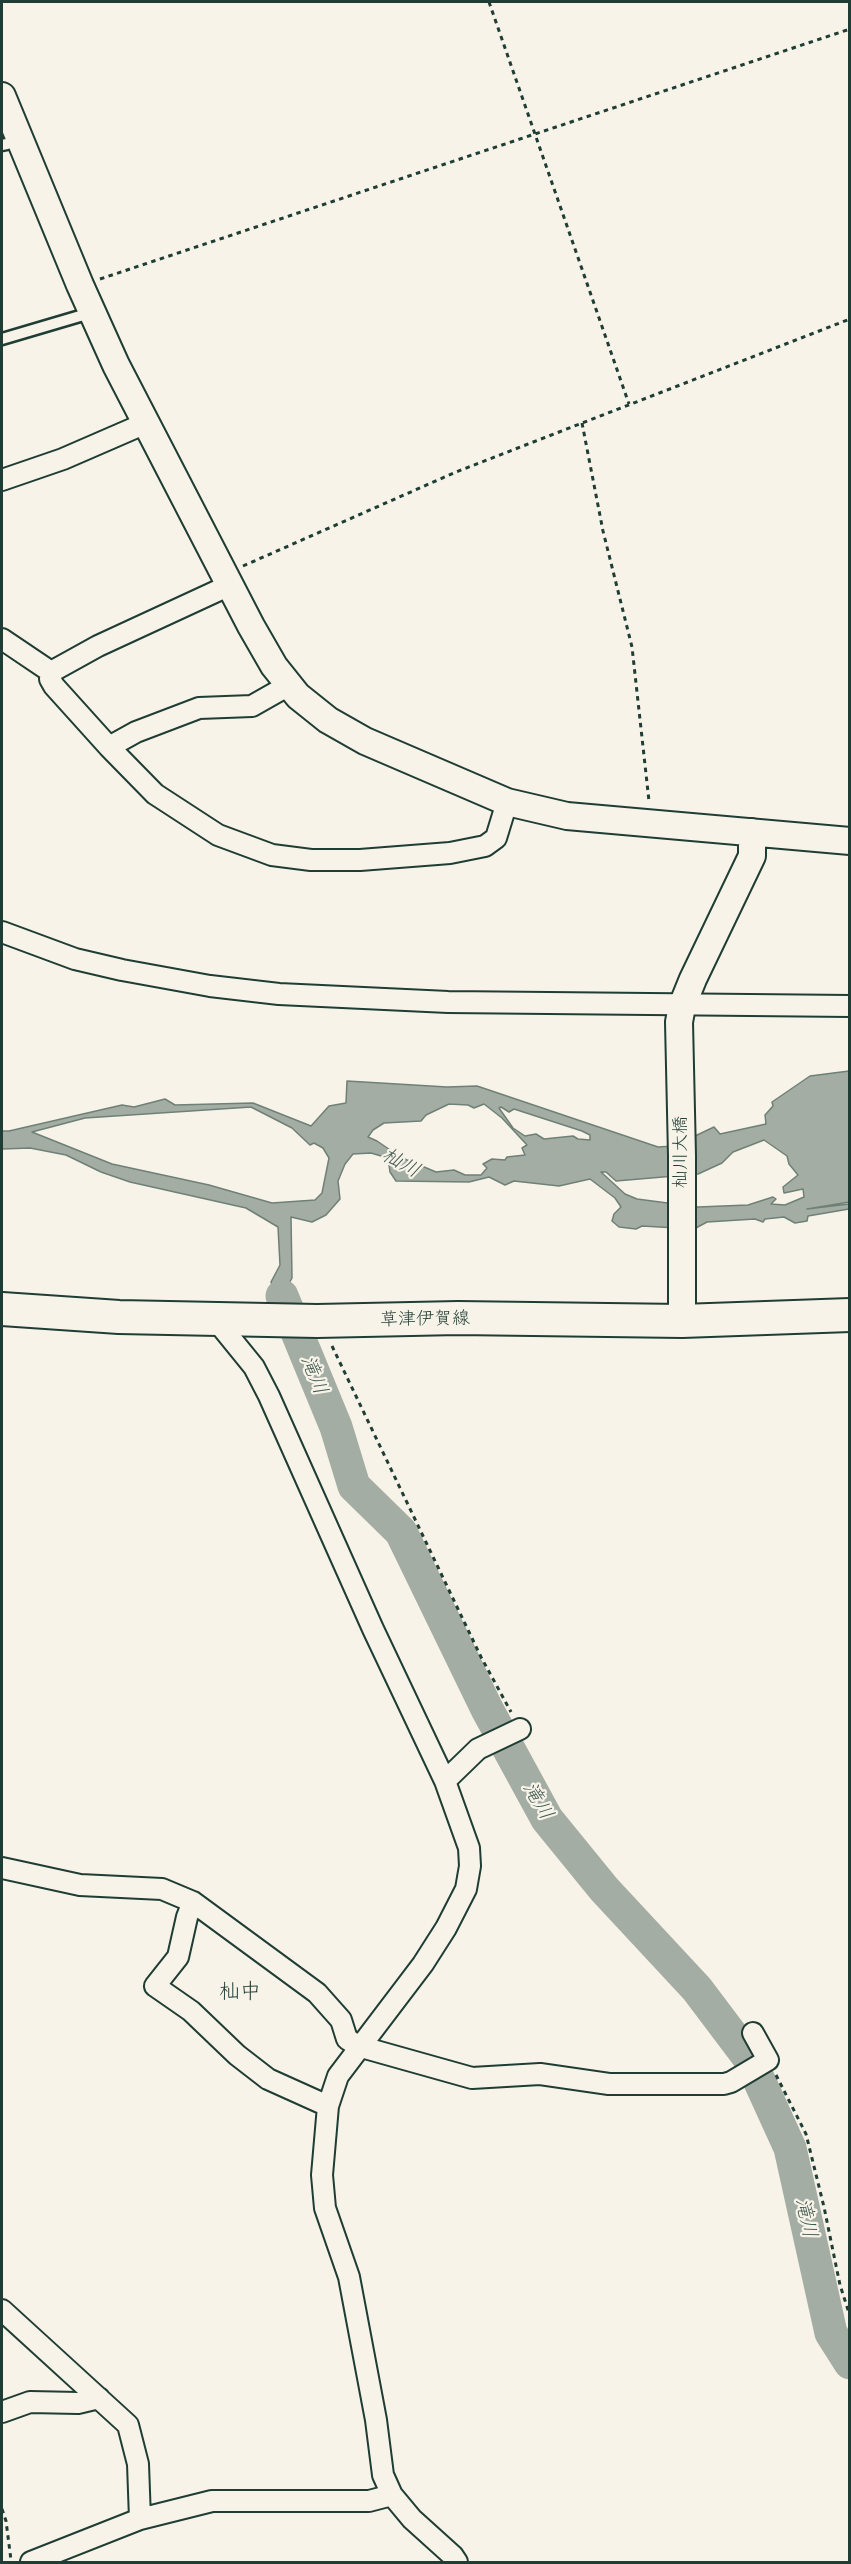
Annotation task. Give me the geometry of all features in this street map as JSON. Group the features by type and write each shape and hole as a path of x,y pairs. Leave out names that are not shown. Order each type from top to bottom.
{"main road":[{"name":"草津伊賀線","path":"2,1309 119,1317 321,1321 458,1318 682,1321 849,1316"}],"street":[{"path":"2,96 80,285 116,365 262,646 289,685 311,707 345,730 507,802 567,816 849,841"},
{"path":"2,480 63,459 146,423"},
{"path":"51,672 227,579"},
{"path":"2,639 51,672"},
{"path":"51,672 50,679 54,686 155,794 196,823 233,842 284,857 360,860 450,854 485,846 496,838 507,802"},
{"path":"109,747 136,732 199,708 252,706 289,685"},
{"path":"681,1014 752,856 752,832"},
{"path":"2,932 75,958 122,970 210,986 279,994 681,1014 849,1006"},
{"name":"杣川大橋","path":"681,1014 680,1282 682,1321"},
{"path":"215,1319 254,1367 269,1396 373,1629 445,1781 469,1848 470,1866 466,1889 446,1928 423,1964 358,2046 338,2076 328,2106 322,2175 325,2208 349,2277 376,2420 383,2475 392,2494 412,2519 457,2562"},
{"path":"445,1781 478,1749 516,1731"},
{"path":"2,1868 80,1885 162,1889 193,1902 317,1993 341,2020 347,2039 358,2046 472,2078 540,2074 609,2084 723,2084 731,2082 766,2062 753,2032"},
{"path":"193,1902 187,1917 178,1957 155,1986 191,2011 237,2055 268,2079 328,2106"},
{"path":"2,2310 128,2425 138,2464 140,2519"},
{"path":"2,2412 30,2402 78,2403 99,2398"},
{"path":"31,2562 140,2519 212,2501 369,2501 392,2494"}],"lane":[{"path":"2,339 80,316"}],"path":[{"path":"489,2 629,404"},
{"path":"80,285 275,222 849,29"},
{"path":"227,579 243,566 456,472 849,319"},
{"path":"582,423 603,531 632,647 651,824"},
{"path":"321,1321 516,1731"},
{"path":"766,2062 806,2134 849,2316"},
{"path":"2,2509 12,2562"}],"water":[{"name":"杣川","path":"849,1071 849,1202 807,1209 849,1204 849,1209 808,1216 807,1221 795,1223 784,1217 765,1219 763,1222 755,1219 707,1222 694,1229 619,1227 612,1221 614,1214 621,1207 615,1198 590,1179 559,1186 514,1181 505,1185 489,1177 469,1182 396,1181 390,1172 388,1158 371,1153 353,1154 345,1164 338,1181 340,1199 326,1215 312,1222 291,1217 292,1278 285,1291 305,1339 290,1331 271,1282 280,1265 278,1227 246,1208 130,1182 101,1172 66,1155 30,1148 2,1149 2,1131 122,1105 134,1107 165,1099 175,1105 253,1103 311,1126 329,1106 346,1103 347,1081 447,1087 477,1086 658,1147 674,1146 714,1127 720,1134 766,1124 765,1115 773,1106 772,1102 810,1076","holes":["449,1104 468,1105 474,1108 484,1104 502,1118 527,1145 522,1148 525,1155 507,1157 505,1160 492,1159 483,1164 487,1168 481,1175 465,1175 454,1170 436,1172 402,1158 368,1137 373,1130 384,1123 421,1121 426,1115","251,1107 292,1128 310,1145 314,1143 323,1148 329,1158 322,1193 315,1200 272,1203 209,1185 112,1164 32,1132 85,1118","499,1108 509,1112 514,1109 582,1131 590,1135 590,1140 573,1136 544,1139 536,1134 525,1136 513,1128","764,1140 787,1156 789,1164 798,1175 783,1187 784,1193 803,1189 804,1197 785,1205 771,1204 776,1199 773,1197 748,1205 698,1207 637,1199 625,1194 601,1172 606,1172 616,1181 698,1174 722,1163 733,1152"]}],"waterway":[{"name":"滝川","path":"282,1296 336,1427 354,1486 401,1532 487,1709 547,1819 604,1889 697,1989 749,2058 790,2148 831,2333 850,2363"}],"district":[{"name":"杣中","path":"240,1992"}]}
